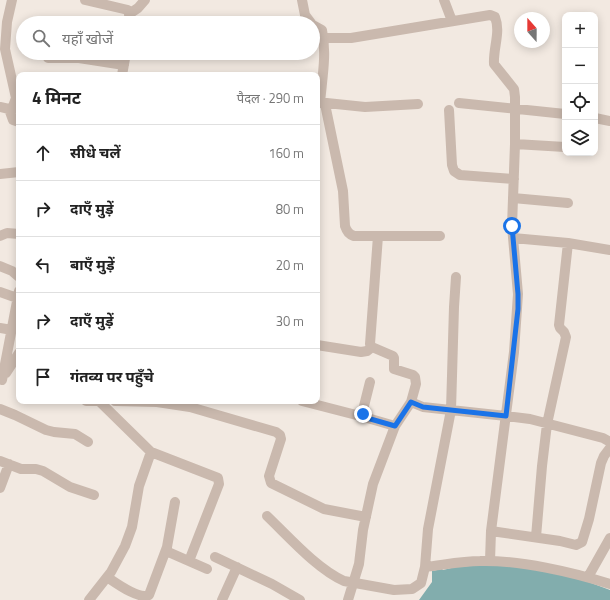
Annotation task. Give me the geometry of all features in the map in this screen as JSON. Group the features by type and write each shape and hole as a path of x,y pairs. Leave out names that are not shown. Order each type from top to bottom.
{"street":[{"path":"11,112 16,98 5,49 7,22 12,0"},
{"path":"85,0 97,1 121,7 128,10 130,16"},
{"path":"132,16 145,0"},
{"path":"302,0 306,16"},
{"path":"444,0 452,21"},
{"path":"323,38 352,38 490,15 495,17 497,27 494,64 514,89 515,144 513,238 518,309 491,531 490,561"},
{"path":"320,29 322,30 324,54 321,103 343,191 346,231 354,236 440,236"},
{"path":"86,60 123,70 125,60"},
{"path":"321,103 366,107 418,104"},
{"path":"459,104 515,108 562,114"},
{"path":"0,108 6,108 11,112 14,120 16,121"},
{"path":"450,110 451,159 454,171 460,175 514,180"},
{"path":"598,119 610,121"},
{"path":"515,144 562,147"},
{"path":"0,174 16,172"},
{"path":"513,198 568,204"},
{"path":"0,236 7,233 16,234"},
{"path":"372,347 370,340 378,236"},
{"path":"513,238 568,243 610,250"},
{"path":"536,537 547,424 566,337 559,325 568,243"},
{"path":"0,266 16,274"},
{"path":"267,516 314,560 336,578 354,584 394,590 403,595 421,583 425,567 428,529 451,410 456,277"},
{"path":"0,292 16,294"},
{"path":"1,382 16,306"},
{"path":"0,328 12,330"},
{"path":"320,345 360,352 367,351 372,347"},
{"path":"348,600 359,564 366,516 374,484 395,426 411,402 416,384 415,377 413,375 396,371 394,369 393,356 372,347"},
{"path":"1,382 16,358"},
{"path":"364,417 363,410 370,382"},
{"path":"411,402 423,407 506,416 547,424 603,438 610,442"},
{"path":"102,404 150,452 218,478 219,484 189,561"},
{"path":"175,404 207,411 276,432 280,435 281,439 270,476 272,483 324,509 366,516"},
{"path":"314,404 395,426"},
{"path":"0,410 15,415 46,430 75,434 88,442"},
{"path":"491,531 536,537 576,545 582,542 589,519 601,463 610,448"},
{"path":"89,600 107,577 125,546 132,527 139,486 150,452"},
{"path":"0,488 4,463 21,469 36,469 43,471 70,487 94,495"},
{"path":"107,577 130,591 147,597 152,591 166,551 175,502"},
{"path":"588,577 610,538"},
{"path":"166,551 208,569"},
{"path":"215,557 272,584 300,600"},
{"path":"425,567 472,561 490,561 548,568 588,577 610,584"},
{"path":"222,600 237,567"}],"water":[{"path":"497,564 567,574 610,590 610,600 419,600 432,582 432,571 455,567"}],"route":[{"path":"363,414 364,417 395,426 411,402 423,407 506,416 518,309 512,226"}]}
